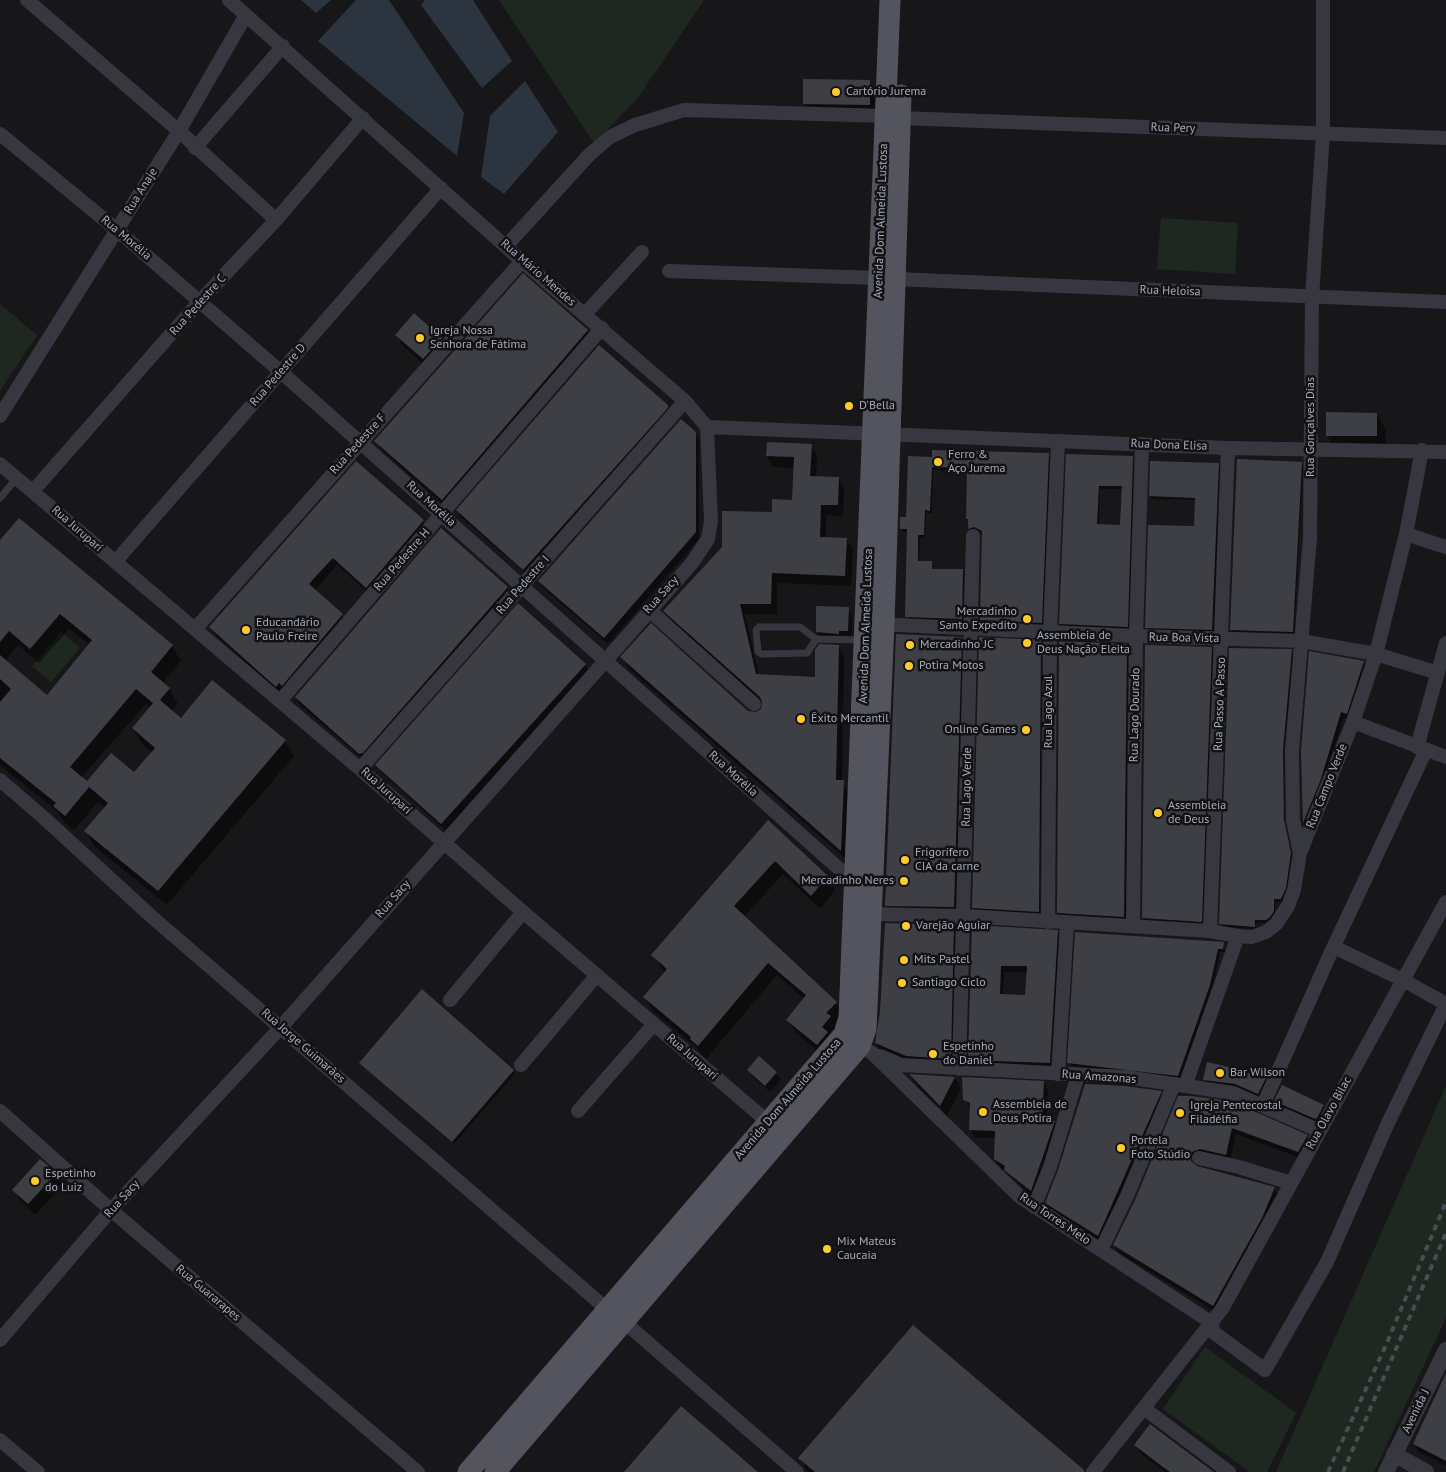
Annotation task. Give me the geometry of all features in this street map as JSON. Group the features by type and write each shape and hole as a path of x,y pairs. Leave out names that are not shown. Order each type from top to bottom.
{"main road":[{"name":"Avenida Dom Almeida Lustosa","path":"890,0 893,117"},
{"name":"Avenida Dom Almeida Lustosa","path":"615,1316 866,1049 872,914 866,843 872,629 882,436 893,117 904,0"},
{"name":"Avenida Dom Almeida Lustosa","path":"468,1472 578,1359 615,1316 768,1122 844,1034 849,1018 854,882 866,843"},
{"name":"Avenida Dom Almeida Lustosa","path":"495,1472 578,1359"}],"street":[{"path":"27,0 179,130 195,148 276,220"},
{"name":"Rua Mário Mendes","path":"229,0 283,46 522,261 685,401 707,427"},
{"name":"Rua Gonçalves Días","path":"1300,853 1293,820 1292,751 1310,538 1312,296 1323,134 1323,0"},
{"name":"Rua Anaje","path":"0,416 179,130 246,15"},
{"path":"195,148 283,46"},
{"name":"Rua Pery","path":"506,246 588,155 610,137 635,125 684,110 1446,138"},
{"name":"Rua Pedestre C","path":"33,491 200,301 276,220 363,118"},
{"name":"Rua Morélia","path":"0,134 117,230 361,441 854,882"},
{"name":"Rua Pedestre D","path":"115,562 441,188"},
{"path":"585,314 642,252"},
{"name":"Rua Pedestre F","path":"196,628 522,261"},
{"name":"Rua Heloisa","path":"669,271 1446,302"},
{"name":"Rua Pedestre H","path":"280,701 602,328"},
{"name":"Rua Pedestre I","path":"360,769 685,401"},
{"path":"707,427 882,436"},
{"name":"Rua Sacy","path":"0,1340 111,1210 281,1026 648,609 692,562 708,539 711,521 707,427"},
{"name":"Rua Dona Elisa","path":"882,436 1228,448 1422,450 1446,452"},
{"name":"Rua Lago Azul","path":"1048,922 1050,632 1058,441"},
{"name":"Rua Lago Dourado","path":"1133,926 1136,636 1142,444"},
{"name":"Rua Passo A Passo","path":"1210,930 1223,638 1228,448"},
{"name":"Rua Campo Verde","path":"872,914 965,916 1210,930 1238,936 1252,936 1266,932 1276,924 1291,898 1300,853 1353,722 1376,654 1406,534 1422,450"},
{"name":"Rua Juruparí","path":"0,464 196,628 768,1122"},
{"path":"1406,534 1446,547"},
{"name":"Rua Lago Verde","path":"959,1069 965,916 972,536"},
{"path":"648,609 754,704"},
{"name":"Rua Boa Vista","path":"872,629 969,629 1301,641 1376,654 1438,673"},
{"path":"1264,1105 1422,748 1446,643"},
{"path":"1353,722 1446,757"},
{"name":"Rua Jorge Guimarães","path":"0,780 43,816 152,917 281,1026 797,1472"},
{"name":"Rua Olavo Bilac","path":"1093,1472 1212,1323 1254,1254 1290,1183 1446,902"},
{"path":"450,1000 523,912"},
{"path":"1058,1074 1067,923"},
{"path":"1101,1250 1179,1085 1238,936"},
{"path":"1334,947 1403,980 1446,1004"},
{"path":"521,1065 597,975"},
{"name":"Rua Torres Melo","path":"866,1049 1020,1197 1212,1323 1213,1332 1265,1370 1327,1262 1388,1123 1446,1004"},
{"path":"578,1111 654,1024"},
{"name":"Rua Amazonas","path":"866,1049 901,1065 1126,1077 1232,1093 1264,1105 1320,1131"},
{"path":"1034,1207 1050,1166 1078,1075"},
{"name":"Rua Guararapes","path":"0,1111 111,1210 418,1472"},
{"path":"1199,1158 1239,1166 1290,1183"},
{"name":"Avenida J","path":"1386,1472 1444,1361"},
{"path":"1145,1409 1229,1472"},
{"path":"0,1440 38,1472"},
{"path":"1394,1454 1426,1472"}],"lane":[{"path":"0,498 17,478"},
{"path":"816,639 797,626 759,626 756,630 758,652 762,654 807,653 816,639 872,629"}],"shaded area":[{"path":"499,0 704,0 637,99 594,143"},
{"path":"1161,218 1238,223 1235,274 1157,269"},
{"path":"0,304 37,335 0,391"},
{"path":"61,632 80,648 51,682 32,666"},
{"path":"1446,1086 1446,1318 1374,1472 1276,1472"},
{"path":"1205,1347 1296,1413 1267,1472 1250,1472 1163,1409"}],"water":[{"path":"301,0 331,0 316,13"},
{"path":"356,0 389,0 464,113 457,156 318,41"},
{"path":"425,0 473,0 512,61 482,88 421,5"},
{"path":"525,81 558,132 504,194 481,177 490,116"}],"building":[{"name":"Cartório Jurema","path":"803,79 870,80 870,105 803,104"},
{"path":"523,273 588,330 442,500 374,441"},
{"name":"Igreja Nossa Senhora de Fátima","path":"414,313 442,338 423,359 395,335"},
{"path":"599,345 668,405 668,408 523,570 456,510"},
{"path":"1326,412 1377,413 1377,436 1326,436"},
{"path":"681,419 696,432 696,532 604,638 538,581"},
{"path":"767,442 812,444 810,476 839,477 838,505 821,505 820,537 847,538 845,576 772,573 771,604 740,604 756,674 815,677 815,650 819,644 839,645 836,780 844,780 841,851 620,657 651,623 748,711 756,712 761,709 762,702 760,697 663,611 722,547 722,511 772,512 772,499 792,500 794,457 766,456"},
{"path":"932,450 1049,453 1042,623 980,620 982,531 974,527 968,529 968,519 966,519 967,468 932,467 930,511 925,510 924,535 918,535 918,561 932,561 932,569 963,569 962,619 905,617 907,529 900,529 900,517 906,517 908,456 932,457"},
{"path":"1066,454 1133,456 1128,627 1059,624","holes":["1099,486 1122,486 1120,525 1097,524"]},
{"path":"1237,459 1302,462 1293,632 1230,630"},
{"path":"356,461 424,520 366,588 333,558 309,584 343,614 282,686 279,683 276,687 209,627"},
{"path":"1150,461 1219,463 1212,630 1145,628 1148,525 1194,526 1195,501 1195,498 1149,496"},
{"path":"19,518 173,645 151,672 170,688 160,700 181,718 212,680 286,740 158,891 84,831 108,803 89,787 65,816 53,806 56,803 0,758 0,702 11,689 0,679 0,655 47,695 92,640 60,614 30,649 9,631 0,642 0,540","holes":["136,689 153,703 132,728 155,748 134,772 111,753 87,781 70,767"]},
{"path":"441,528 508,587 363,753 359,754 295,697"},
{"path":"518,603 586,664 441,824 375,765"},
{"path":"816,606 849,607 848,631 839,631 839,634 816,632"},
{"path":"896,634 962,637 954,907 885,906"},
{"path":"979,637 1041,640 1039,912 972,908"},
{"path":"1059,641 1127,644 1124,917 1057,913"},
{"path":"1145,645 1212,647 1202,922 1142,918"},
{"path":"1229,648 1292,649 1283,751 1284,820 1291,853 1286,888 1281,899 1274,899 1274,911 1270,917 1266,920 1255,920 1255,927 1219,924"},
{"path":"1309,651 1364,661 1347,714 1341,712 1321,779 1303,823 1301,751"},
{"path":"768,820 828,876 811,896 775,861 734,906 837,1002 826,1013 831,1016 822,1027 828,1032 817,1045 786,1020 806,995 768,963 698,1046 690,1039 691,1037 643,997 667,969 651,955"},
{"path":"885,923 954,925 951,1059 906,1056 875,1043 880,1012"},
{"path":"972,925 1058,930 1050,1063 968,1060","holes":["1001,966 1027,966 1025,995 1000,994"]},
{"path":"1075,932 1224,942 1223,949 1218,949 1210,985 1178,1076 1067,1063"},
{"path":"422,989 514,1070 452,1142 359,1063"},
{"path":"759,1056 777,1072 765,1086 747,1070"},
{"path":"1207,1062 1266,1078 1258,1094 1235,1084 1203,1080"},
{"path":"909,1074 955,1077 940,1106"},
{"path":"962,1077 1044,1081 1042,1120 1055,1121 1031,1191 1004,1170 1005,1166 994,1159 995,1131 969,1130 970,1103 963,1100"},
{"path":"1085,1084 1125,1086 1162,1091 1098,1236 1045,1203 1058,1170"},
{"path":"1282,1085 1324,1105 1317,1118 1315,1119 1274,1101"},
{"path":"1178,1096 1231,1101 1308,1135 1298,1152 1232,1128 1226,1155 1200,1149 1192,1152 1191,1161 1197,1166 1275,1187 1262,1218 1213,1306 1113,1245 1135,1200"},
{"name":"Espetinho do Luiz","path":"40,1159 57,1173 28,1204 12,1190"},
{"path":"913,1325 1084,1470 1084,1472 815,1472 798,1458"},
{"path":"1446,1373 1446,1461 1413,1444"},
{"path":"681,1406 758,1472 624,1472"},
{"path":"1150,1424 1214,1472 1170,1472 1163,1467 1134,1445"}],"railway":[{"path":"1328,1472 1386,1345 1446,1202"},
{"path":"1343,1472 1446,1233"}],"place":[{"name":"Cartório Jurema","path":"836,92"},
{"name":"Igreja Nossa Senhora de Fátima","path":"420,338"},
{"name":"D'Bella","path":"849,406"},
{"name":"Ferro & Aço Jurema","path":"938,462"},
{"name":"Mercadinho Santo Expedito","path":"1027,619"},
{"name":"Educandário Paulo Freire","path":"246,630"},
{"name":"Assembleia de Deus Nação Eleita","path":"1027,643"},
{"name":"Mercadinho JC","path":"910,645"},
{"name":"Potira Motos","path":"909,666"},
{"name":"Êxito Mercantil","path":"801,719"},
{"name":"Online Games","path":"1026,730"},
{"name":"Assembleia de Deus","path":"1158,813"},
{"name":"Frigorífero CIA da carne","path":"905,860"},
{"name":"Mercadinho Neres","path":"904,881"},
{"name":"Varejão Aguiar","path":"906,926"},
{"name":"Mits Pastel","path":"904,960"},
{"name":"Santiago Ciclo","path":"902,983"},
{"name":"Espetinho do Daniel","path":"933,1054"},
{"name":"Bar Wilson","path":"1220,1073"},
{"name":"Assembleia de Deus Potira","path":"983,1112"},
{"name":"Igreja Pentecostal Filadélfia","path":"1180,1113"},
{"name":"Portela Foto Stúdio","path":"1121,1148"},
{"name":"Espetinho do Luiz","path":"35,1181"},
{"name":"Mix Mateus Caucaia","path":"827,1249"}]}
